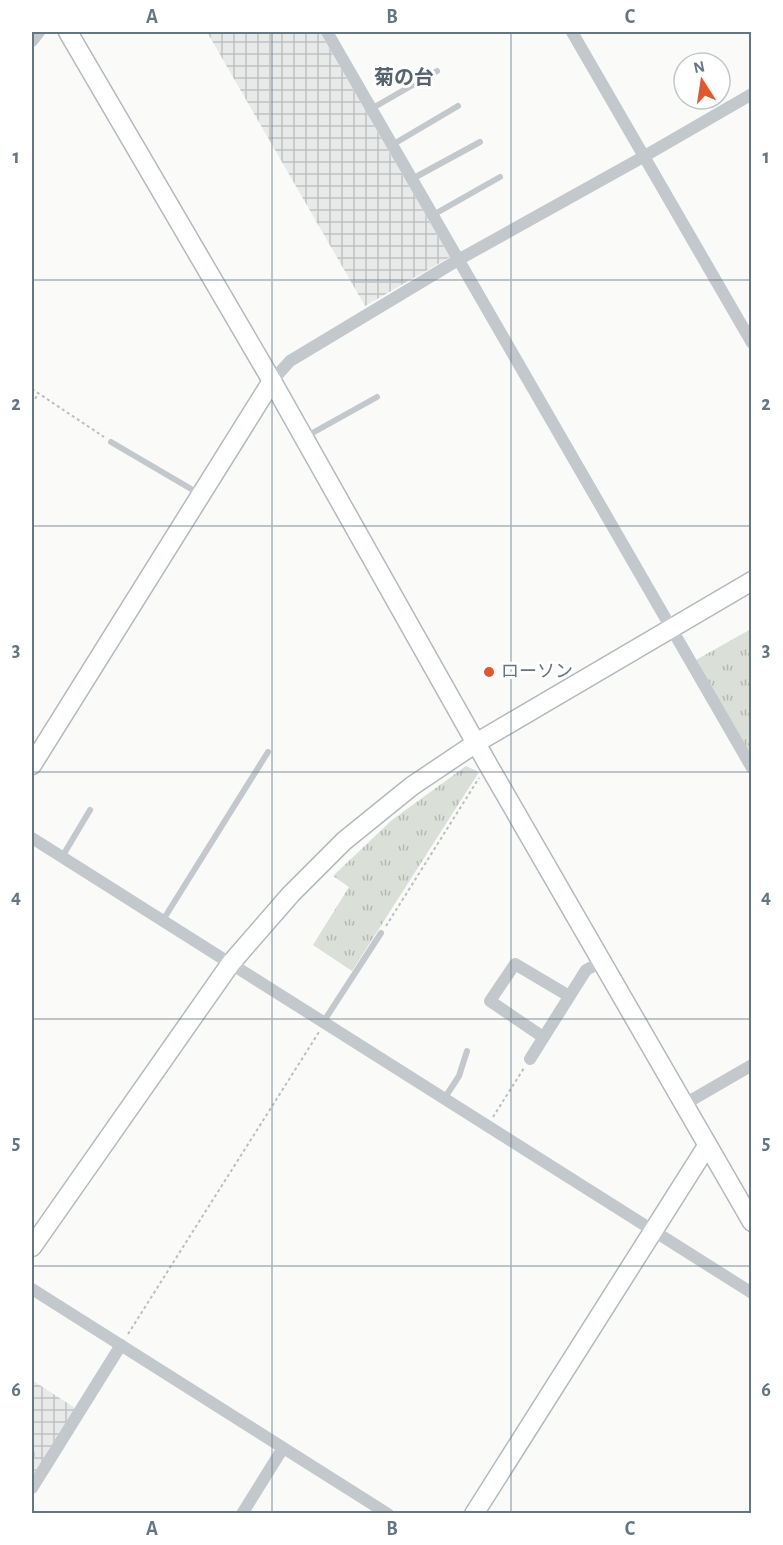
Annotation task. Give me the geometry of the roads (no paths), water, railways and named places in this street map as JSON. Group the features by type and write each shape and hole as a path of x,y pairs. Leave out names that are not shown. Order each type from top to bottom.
{"street":[{"path":"32,41 39,32"},
{"path":"68,32 272,381 489,767 752,1222"},
{"path":"327,32 752,768"},
{"path":"572,32 752,343"},
{"path":"32,765 272,381 290,361 458,260 643,157 752,93"},
{"path":"32,1247 231,963 291,894 344,841 412,786 476,743 752,581"},
{"path":"32,838 752,1293"},
{"path":"530,1059 586,970 601,962"},
{"path":"543,1037 490,1001 515,964 569,996"},
{"path":"683,1105 752,1065"},
{"path":"474,1514 707,1146"},
{"path":"32,1289 388,1514"},
{"path":"32,1488 121,1345"},
{"path":"242,1514 282,1448"}],"lane":[{"path":"371,109 437,71"},
{"path":"392,145 458,106"},
{"path":"412,179 480,142"},
{"path":"432,215 500,177"},
{"path":"303,438 377,397"},
{"path":"111,441 201,494"},
{"path":"163,921 268,752"},
{"path":"62,856 90,810"},
{"path":"325,1022 381,933"},
{"path":"444,1099 459,1076 466,1051"}],"place":[{"name":"ローソン","path":"489,672"}],"district":[{"name":"菊の台","path":"404,78"}]}
